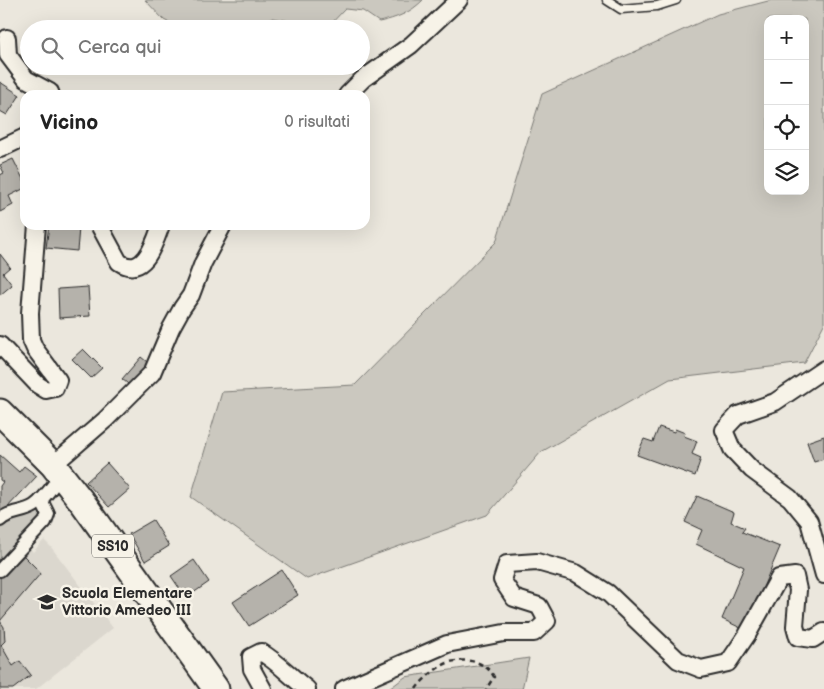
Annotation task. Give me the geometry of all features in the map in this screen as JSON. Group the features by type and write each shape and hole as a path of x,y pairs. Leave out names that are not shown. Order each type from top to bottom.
{"main road":[{"name":"SS10","path":"0,412 57,470 216,689"}],"street":[{"path":"370,74 411,45 459,0"},
{"path":"7,38 8,55 20,71"},
{"path":"23,75 26,79 46,90"},
{"path":"352,90 369,75"},
{"path":"0,345 38,385 46,390 55,388 58,380 35,349 31,340 30,304 37,230"},
{"path":"102,230 119,262 125,266 132,267 139,264 152,250 159,230"},
{"path":"0,520 13,512 22,512 33,507 41,500 57,470 152,373 171,328 191,295 203,262 220,230"},
{"path":"824,370 775,402 738,415 724,430 732,449 752,470 790,498 809,521 824,575"},
{"path":"0,570 45,522 48,514 41,500"},
{"path":"344,689 447,644 504,633 534,633 547,621 539,606 514,598 502,580 507,564 536,562 576,573 608,593 678,660 701,669 728,663 747,635 779,578 795,576 798,590 794,626 798,637 813,639 824,632"},
{"path":"263,689 252,669 251,657 260,652 272,659 293,679 307,689"}],"lane":[{"path":"607,0 622,9 657,6 676,0"}],"path":[{"path":"416,689 424,678 448,662 473,660 490,669 494,677 486,689"}],"shaded area":[{"path":"145,0 423,0 403,14 379,22 363,11 345,9 335,20 285,20 272,18 270,20 164,20"},
{"path":"772,0 824,0 824,324 804,363 670,379 541,452 487,515 307,579 191,497 222,392 355,385 496,242 542,94 718,14"},
{"path":"36,510 42,516 0,567 0,527 4,522"},
{"name":"Scuola Elementare Vittorio Amedeo III","path":"44,540 113,628 36,689 0,689 0,577 28,546 33,552"},
{"path":"529,658 522,689 389,689 405,677"}],"building":[{"path":"0,82 20,95 7,115 0,111"},
{"path":"13,159 20,173 20,190 9,196 13,205 0,212 0,175 4,173 0,165"},
{"path":"48,230 79,230 77,251 46,248"},
{"path":"0,254 10,267 3,273 12,285 0,295"},
{"path":"88,287 90,316 59,318 58,289"},
{"path":"83,349 102,368 91,378 72,359"},
{"path":"141,357 152,366 133,388 122,379"},
{"path":"659,427 674,432 675,429 685,433 684,436 697,441 692,454 701,458 695,476 637,455 644,439 653,442"},
{"path":"824,436 824,459 814,462 807,442"},
{"path":"0,455 19,472 24,466 37,476 4,511 0,508 0,486 3,482 0,480"},
{"path":"107,463 130,489 109,507 86,482"},
{"path":"697,496 734,512 731,522 745,528 742,532 780,547 745,630 722,619 744,567 696,544 702,530 685,522"},
{"path":"153,520 169,546 145,561 129,534"},
{"path":"21,553 41,573 0,621 0,577"},
{"path":"194,560 209,582 186,598 171,576"},
{"path":"282,570 298,595 249,626 233,602"},
{"path":"0,621 4,627 5,641 1,645 13,666 20,661 31,675 13,689 0,689"}],"place":[{"name":"Scuola Elementare Vittorio Amedeo III","path":"47,602"}]}
